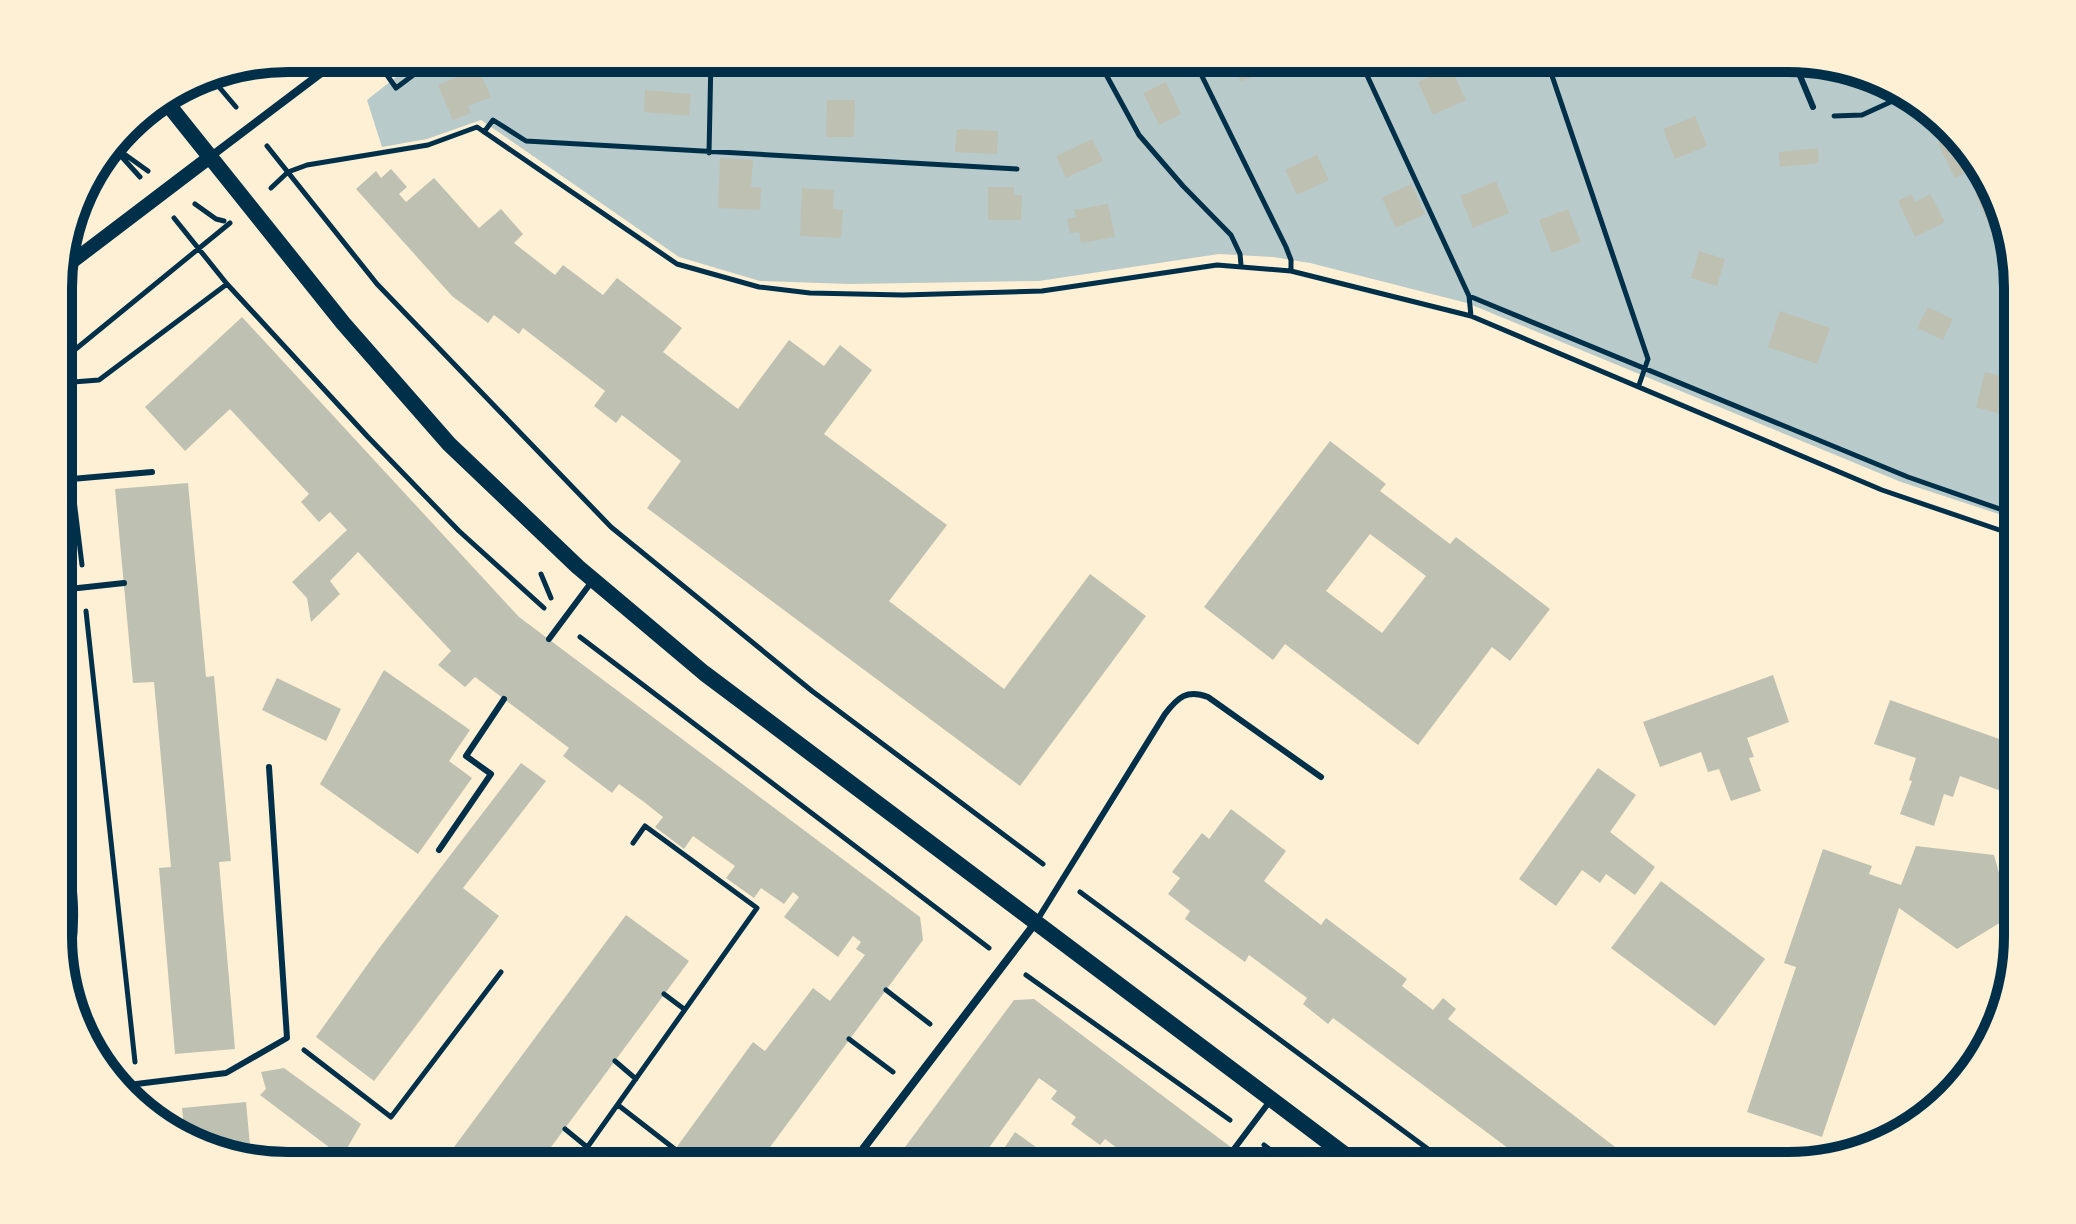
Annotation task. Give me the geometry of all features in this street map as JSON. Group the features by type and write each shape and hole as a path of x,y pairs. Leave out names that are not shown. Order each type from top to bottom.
{"main road":[{"path":"170,107 343,323 449,444 593,580 704,673 1342,1152"}],"street":[{"path":"74,260 322,72"},
{"path":"861,1152 1036,922"}],"lane":[{"path":"1799,73 1813,107"},
{"path":"72,479 152,472"},
{"path":"549,639 593,580"},
{"path":"72,589 124,583"},
{"path":"1036,922 1165,714 1184,694 1208,697 1321,777"},
{"path":"439,850 491,774 466,756 504,699"},
{"path":"131,1085 226,1073 287,1038 269,767"},
{"path":"1234,1149 1272,1099"}],"path":[{"path":"385,72 396,88 417,72"},
{"path":"709,153 711,72"},
{"path":"1105,72 1139,135 1231,235 1240,254 1241,265"},
{"path":"1200,72 1286,247 1291,271"},
{"path":"1365,72 1469,296 1471,316"},
{"path":"1551,72 1648,359 1639,385"},
{"path":"216,84 377,284 611,527 812,691 1432,1152"},
{"path":"1813,107 1838,118 1862,115 1894,100"},
{"path":"484,132 493,120 526,141 1017,169"},
{"path":"288,172 307,165 428,145 477,127 677,264 759,287 810,293 888,295 1042,291 1217,265 1291,271 1471,316 1882,490 2004,532"},
{"path":"119,154 158,197 227,284 459,531 560,622 1006,960 1273,1152"},
{"path":"72,352 199,251"},
{"path":"72,382 99,380 227,284"},
{"path":"1469,296 1908,477 2004,510"},
{"path":"72,479 137,1084"},
{"path":"584,1152 757,908 737,889 645,826 633,843"},
{"path":"287,1038 391,1117 501,972"},
{"path":"886,990 947,1037"},
{"path":"664,994 684,1009"},
{"path":"849,1039 911,1086"},
{"path":"615,1061 636,1079"},
{"path":"618,1105 676,1150"},
{"path":"565,1129 587,1147"}],"shaded area":[{"path":"402,72 1788,72 1844,79 1896,101 1941,135 1975,180 1993,219 2004,274 2004,516 1901,482 1467,303 1310,263 1219,254 1039,281 850,284 760,281 679,257 481,120 427,139 382,147 367,100"}],"building":[{"path":"469,72 480,72 491,97 468,106 471,113 453,120 438,85"},
{"path":"1236,72 1262,72 1241,82"},
{"path":"1438,72 1453,72 1466,100 1433,115 1418,82"},
{"path":"1166,82 1181,114 1159,125 1143,93"},
{"path":"645,90 691,94 689,116 644,112"},
{"path":"827,100 855,100 854,137 826,137"},
{"path":"1695,116 1707,146 1675,159 1663,129"},
{"path":"957,129 998,131 997,154 955,152"},
{"path":"1092,139 1103,161 1066,178 1056,156"},
{"path":"1945,140 1969,171 1955,178 1938,143"},
{"path":"1818,148 1819,163 1780,167 1779,152"},
{"path":"1317,155 1329,180 1297,195 1285,170"},
{"path":"720,158 753,160 751,187 761,188 760,210 718,208"},
{"path":"391,169 407,187 399,194 406,202 434,178 479,228 501,209 523,234 514,243 555,275 563,265 603,295 617,278 682,328 663,352 738,409 789,340 824,366 840,345 872,370 824,434 947,525 889,601 1004,689 1090,574 1146,616 1020,786 647,508 681,461 622,415 616,423 594,406 605,391 523,328 519,334 494,315 488,323 452,296 356,189 376,171 381,178"},
{"path":"1496,181 1509,213 1473,228 1460,196"},
{"path":"1411,184 1425,214 1396,228 1382,198"},
{"path":"988,187 1014,187 1014,195 1022,195 1021,220 988,220"},
{"path":"802,188 834,190 833,209 843,210 841,238 800,236"},
{"path":"1982,191 1993,221 1988,223 1975,194"},
{"path":"1911,194 1915,202 1930,194 1945,222 1915,237 1898,201"},
{"path":"1108,204 1115,237 1081,243 1079,232 1070,233 1067,219 1076,217 1074,210"},
{"path":"1568,209 1581,242 1552,253 1539,220"},
{"path":"1699,251 1725,259 1717,286 1691,278"},
{"path":"1928,307 1953,319 1943,340 1917,328"},
{"path":"1780,311 1830,328 1817,364 1768,347"},
{"path":"242,317 519,617 920,917 923,940 766,1152 673,1152 753,1042 765,1051 813,988 830,1001 865,955 856,949 861,942 853,936 838,957 784,917 799,897 793,892 784,904 761,888 754,898 726,878 735,866 693,836 684,849 655,827 663,817 644,802 619,784 612,793 563,756 569,748 475,677 465,687 438,665 451,651 358,552 330,581 340,594 311,622 307,598 292,582 347,530 330,512 319,522 301,502 309,494 230,409 185,451 145,407"},
{"path":"1985,372 2004,377 2004,415 1976,407"},
{"path":"1330,441 1386,484 1380,491 1450,544 1456,537 1550,609 1510,661 1492,647 1418,745 1285,644 1273,660 1204,607","holes":["1370,534 1426,576 1382,633 1326,591"]},
{"path":"188,483 206,677 214,676 231,861 219,862 235,1049 175,1054 159,868 171,867 154,682 133,683 115,489"},
{"path":"384,670 470,730 449,761 472,778 418,854 320,784"},
{"path":"1773,675 1789,722 1747,738 1754,757 1749,758 1761,791 1731,801 1719,769 1708,772 1701,752 1660,767 1643,722"},
{"path":"277,678 341,709 326,741 262,710"},
{"path":"1890,700 2004,741 2004,782 2001,791 1960,776 1953,797 1944,794 1934,826 1900,814 1912,781 1909,780 1916,758 1874,744"},
{"path":"521,763 546,781 463,888 499,916 374,1081 316,1037 380,947"},
{"path":"1598,768 1636,795 1610,832 1655,867 1635,895 1606,874 1600,883 1582,870 1556,906 1519,879"},
{"path":"1231,809 1286,851 1264,881 1321,925 1326,918 1407,979 1402,986 1433,1010 1443,998 1456,1009 1448,1019 1622,1152 1513,1152 1333,1018 1328,1024 1303,1004 1307,998 1249,955 1245,962 1185,919 1190,911 1168,894 1180,878 1172,872 1202,833 1209,839"},
{"path":"1916,846 1994,855 2004,891 2004,920 1957,949 1899,908 1822,1137 1747,1112 1796,967 1784,963 1823,849 1872,866 1869,874 1901,885"},
{"path":"1661,881 1765,959 1715,1026 1611,948"},
{"path":"626,915 689,961 547,1152 450,1152"},
{"path":"1034,999 1237,1152 1122,1152 1105,1139 1100,1145 1071,1124 1076,1117 1051,1099 1057,1091 1039,1078 986,1152 901,1152 1014,1000"},
{"path":"284,1068 361,1124 345,1152 335,1152 260,1095 266,1089 261,1072"},
{"path":"246,1102 250,1148 205,1136 184,1125 182,1108"},
{"path":"1015,1132 1043,1152 1012,1152 1005,1147"}]}
